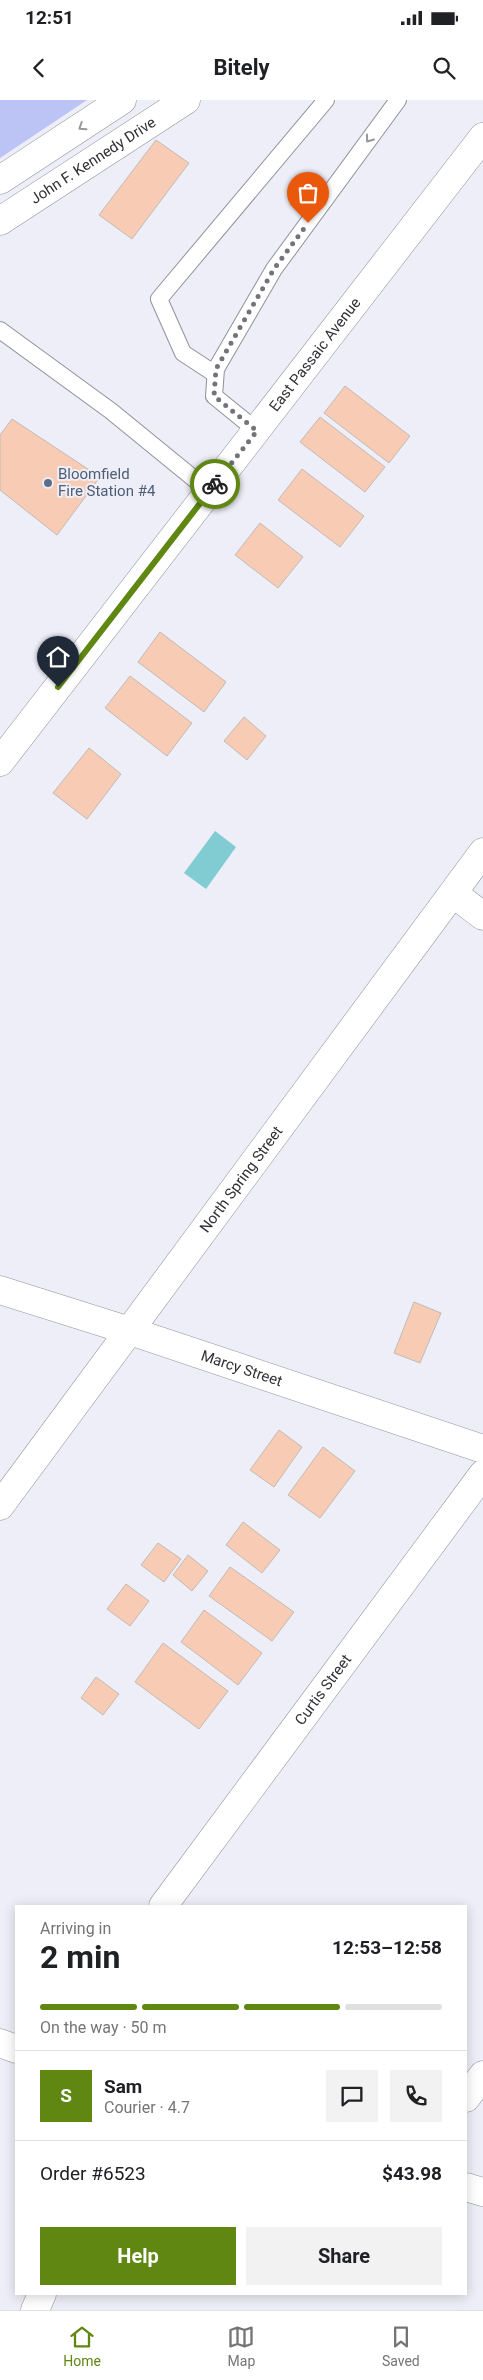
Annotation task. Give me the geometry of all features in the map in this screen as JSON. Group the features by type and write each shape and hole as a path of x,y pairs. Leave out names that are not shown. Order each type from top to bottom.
{"street":[{"path":"0,180 122,100"},
{"name":"John F. Kennedy Drive","path":"0,221 186,100"},
{"name":"East Passaic Avenue","path":"0,762 483,137"},
{"name":"North Spring Street","path":"0,1506 454,894 483,852"},
{"path":"454,894 483,916"},
{"name":"Marcy Street","path":"0,1290 130,1331 483,1449"},
{"name":"Curtis Street","path":"163,1905 483,1474"},
{"path":"0,2043 15,2049"},
{"path":"467,2097 483,2075"},
{"path":"467,2187 483,2192"},
{"path":"35,2310 42,2295"}],"lane":[{"path":"215,374 183,353 159,300 326,100"},
{"path":"257,431 214,396 216,369 274,269 398,100"},
{"path":"0,330 111,411 209,491"}],"shaded area":[{"path":"0,100 87,100 0,158"},
{"path":"215,831 236,847 206,889 184,873"}],"building":[{"path":"156,140 189,163 132,239 99,215"},
{"path":"345,386 410,436 389,463 324,413"},
{"path":"320,417 385,467 365,492 300,442"},
{"name":"Bloomfield Fire Station #4","path":"12,419 100,477 57,535 0,490 0,435"},
{"path":"302,469 364,516 340,547 278,500"},
{"path":"260,523 303,557 278,588 235,555"},
{"path":"160,632 226,682 204,712 138,662"},
{"path":"130,676 192,723 167,756 105,708"},
{"path":"244,717 266,736 247,760 224,741"},
{"path":"89,748 121,774 87,819 53,793"},
{"path":"414,1302 441,1313 420,1363 394,1353"},
{"path":"279,1430 302,1447 274,1487 250,1470"},
{"path":"323,1447 355,1471 320,1518 288,1495"},
{"path":"243,1522 280,1550 262,1573 226,1545"},
{"path":"158,1543 181,1559 164,1582 141,1565"},
{"path":"188,1555 208,1571 192,1591 173,1575"},
{"path":"230,1567 294,1612 272,1641 209,1596"},
{"path":"126,1584 149,1601 130,1626 107,1609"},
{"path":"204,1610 262,1653 238,1685 181,1642"},
{"path":"163,1643 228,1691 199,1729 135,1682"},
{"path":"96,1677 119,1694 103,1715 81,1698"}],"way so far":[{"path":"215,484 257,431 214,396 216,369 274,269 308,223"}],"place":[{"name":"Bloomfield Fire Station #4","path":"48,483"}],"route":[{"path":"58,687 215,484"}]}
